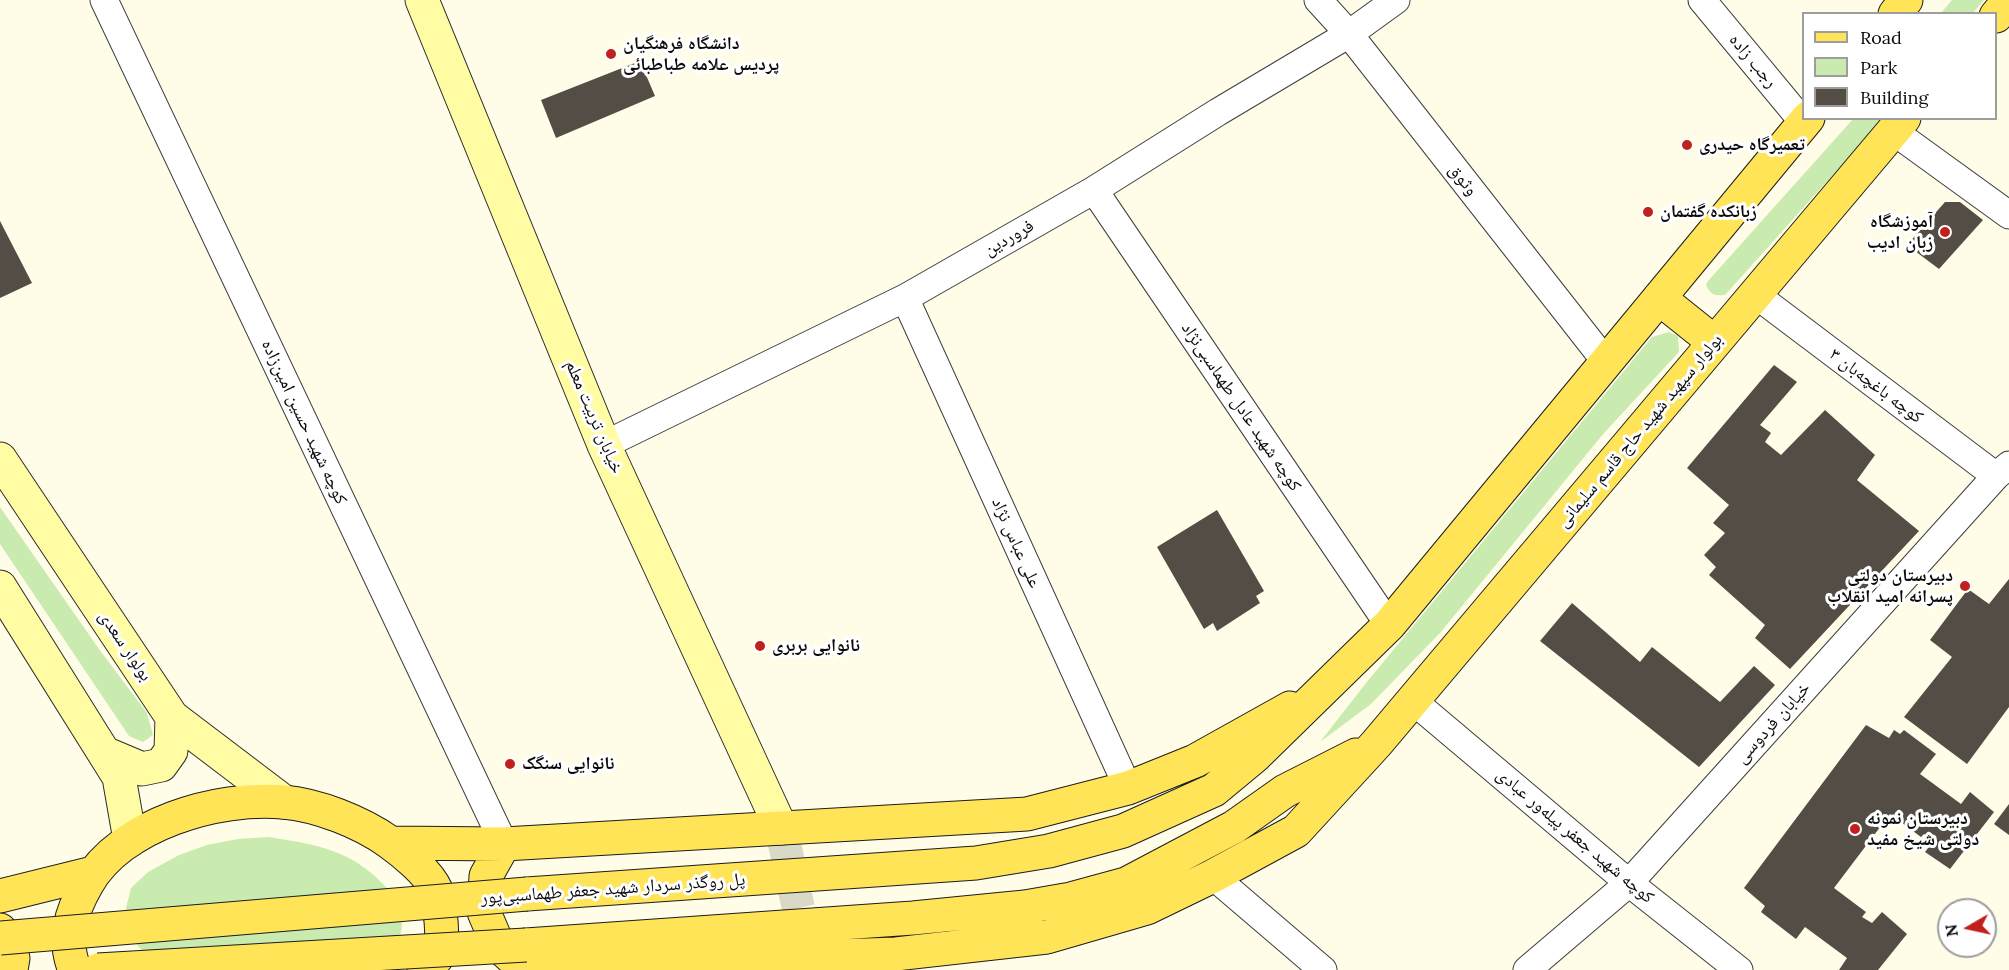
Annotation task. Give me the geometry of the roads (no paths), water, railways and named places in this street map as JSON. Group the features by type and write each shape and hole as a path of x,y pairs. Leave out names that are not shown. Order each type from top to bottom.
{"main road":[{"path":"1897,12 1906,0"},
{"path":"1997,14 2009,0"},
{"path":"391,843 504,844 1027,814 1128,788 1195,761 1320,692 1389,625 1806,121"},
{"name":"بولوار سپهبد شهید حاج قاسم سلیمانی","path":"524,961 610,967 902,962 1047,937 1147,908 1213,876 1296,831 1376,744 1899,125"},
{"path":"1659,298 1714,342"},
{"name":"پل روگذر سردار شهید جعفر طهماسبی‌پور","path":"0,938 527,894 976,863 1049,851 1123,831 1214,790 1255,756 1320,692"},
{"path":"98,970 524,961 1025,907 1071,899 1126,884 1234,827 1286,791 1376,744"},
{"path":"75,970 69,957 71,918 93,873 130,840 163,822 205,808 238,802 284,801 328,812 373,831 411,858 436,890 442,930 436,958 424,970"},
{"path":"504,844 486,876 484,912 498,945 524,961"},
{"path":"0,896 93,873"},
{"path":"0,930 13,958 11,970"}],"street":[{"name":"کوچه شهید حسین امین‌زاده","path":"104,0 504,844"},
{"name":"خیابان تربیت معلم","path":"422,0 604,445 781,828"},
{"name":"وثوق","path":"1318,0 1349,34 1606,362"},
{"name":"فروردین","path":"604,445 905,298 1094,190 1218,112 1349,34 1396,0"},
{"name":"رجب زاده","path":"1702,0 1802,116"},
{"path":"1899,125 2009,215"},
{"name":"کوچه شهید عادل طهماسبی‌نژاد","path":"1094,190 1389,625"},
{"name":"کوچه باغچه‌بان ۳","path":"1756,295 2002,471"},
{"name":"علی عباس نژاد","path":"905,298 1128,788"},
{"name":"بولوار سعدی","path":"0,459 172,717 284,801"},
{"name":"خیابان فردوسی","path":"1527,970 1629,883 2002,471"},
{"path":"0,587 119,777 130,840"},
{"name":"کوچه شهید جعفر پیله‌ور عبادی","path":"1412,700 1629,883 1739,970"},
{"path":"104,753 142,769 161,765 171,751 172,717"},
{"path":"1213,876 1323,970"}],"tunnel":[{"path":"781,828 808,952"}],"place":[{"name":"دانشگاه فرهنگیان پردیس علامه طباطبائی","path":"611,54"},
{"name":"تعمیرگاه حیدری","path":"1687,145"},
{"name":"زبانکده گفتمان","path":"1648,212"},
{"name":"آموزشگاه زبان ادیب","path":"1945,232"},
{"name":"دبیرستان دولتی پسرانه امید انقلاب","path":"1965,586"},
{"name":"نانوایی بربری","path":"760,646"},
{"name":"نانوایی سنگک","path":"510,764"},
{"name":"دبیرستان نمونه دولتی شیخ مفید","path":"1855,829"}]}
